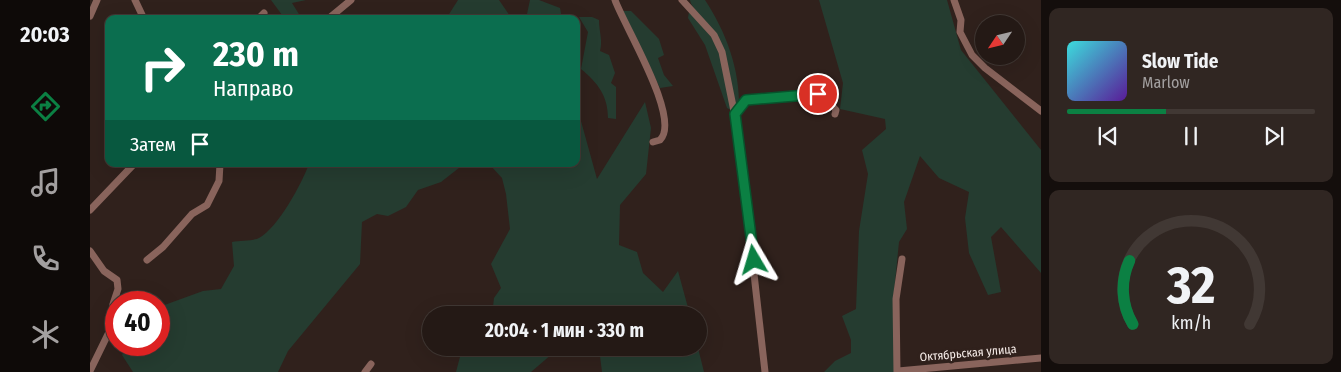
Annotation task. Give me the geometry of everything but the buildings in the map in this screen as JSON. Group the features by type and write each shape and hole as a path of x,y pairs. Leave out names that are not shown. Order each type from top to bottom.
{"street":[{"path":"90,16 97,0"},
{"path":"135,0 142,15"},
{"path":"333,15 351,0"},
{"path":"615,0 640,48 658,93 665,132 660,140 653,142"},
{"path":"682,0 714,35 722,52 735,114 765,372"},
{"path":"954,0 961,20 960,32 972,55 984,68 1041,111"},
{"path":"735,114 746,100 818,94 826,99 836,110 835,114"},
{"path":"90,210 131,167"},
{"path":"147,260 163,247 192,214 207,205 219,181 220,167"},
{"path":"90,251 104,271 117,280 118,289 113,304 109,332 90,372"},
{"path":"897,371 896,299 902,259"},
{"name":"Октябрьская улица","path":"897,371 1041,358"},
{"path":"365,372 371,364"}],"green space":[{"path":"271,0 306,0 292,3 300,15 282,15"},
{"path":"458,0 499,0 509,15 449,15"},
{"path":"530,0 539,0 560,8 561,15 525,15"},
{"path":"690,0 705,0 725,38 737,79 739,108 735,107 723,47"},
{"path":"819,0 947,0 961,50 1041,150 1041,273 1001,227 991,237 1001,292 988,295 969,253 965,218 969,192 939,178 920,156 904,202 907,229 899,242 893,302 895,372 824,372 835,361 851,353 851,340 842,316 856,309 859,231 868,174 862,150 886,129 885,119 840,109 843,83"},
{"path":"622,11 631,11 659,39 664,55 658,58 664,75 673,86 660,88"},
{"path":"689,12 711,36 720,53 733,111 727,108 705,45 688,18"},
{"path":"580,17 592,17 599,20 600,51 609,55 615,73 611,83 616,87 616,119 608,118 608,110 601,90 581,69 588,32"},
{"path":"645,102 651,128 646,174 620,205 619,245 637,252 643,273 663,292 678,271 688,306 493,306 494,298 501,288 491,264 510,229 502,178 492,167 580,167 580,117 597,179"},
{"path":"308,167 460,167 441,182 418,190 406,207 388,216 377,214 362,222 360,264 288,351 278,372 133,372 123,356 170,356 170,303 203,291 221,289 234,266 232,242 259,238 274,225 288,204"},
{"path":"460,356 550,356 531,372 456,372"},
{"path":"600,356 700,356 704,372 602,372"}],"route":[{"path":"754,260 735,114 746,100 818,94"}]}
